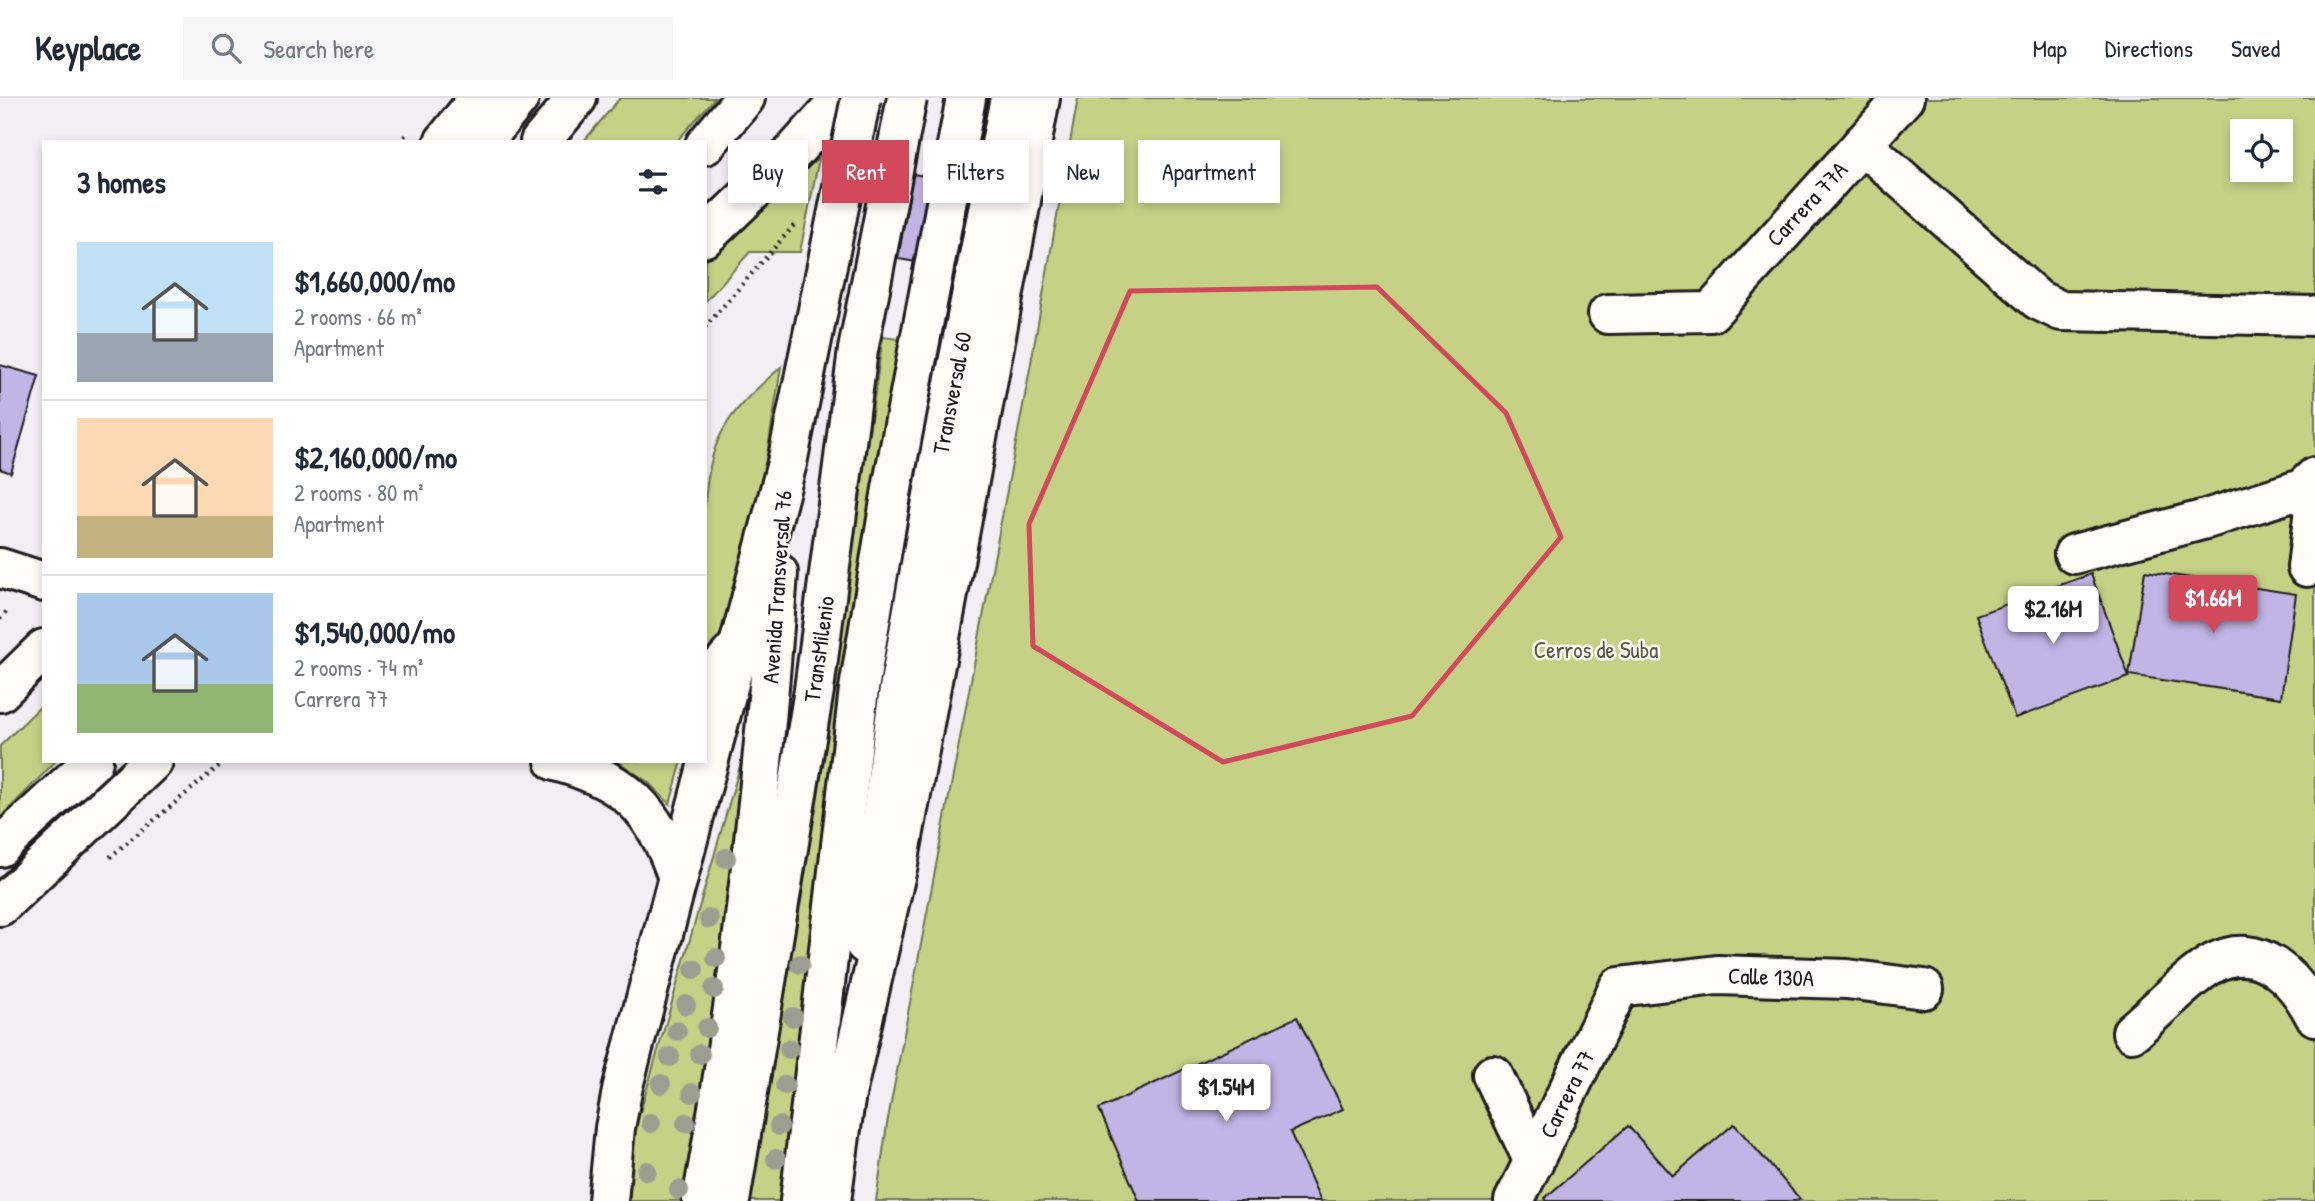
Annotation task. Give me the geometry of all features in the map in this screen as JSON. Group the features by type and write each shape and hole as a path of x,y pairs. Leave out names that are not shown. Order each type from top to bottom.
{"main road":[{"path":"542,140 577,98"},
{"path":"707,143 745,98"},
{"path":"707,235 787,159 842,98"},
{"path":"787,466 861,98"},
{"name":"TransMilenio","path":"730,1201 814,690 858,350 907,98"},
{"name":"TransMilenio","path":"800,1201 859,689 892,489 966,98"},
{"name":"Transversal 60","path":"844,1103 899,689 940,450 1010,98"},
{"path":"831,1201 844,1103 898,864 1040,98"},
{"name":"Carrera 77A","path":"1608,314 1711,312 1904,98"},
{"path":"448,140 495,115"},
{"path":"1862,144 2038,300 2061,311 2315,316"},
{"name":"Avenida Transversal 76","path":"608,1201 615,1128 623,1086 787,466"},
{"name":"Avenida Transversal 76","path":"702,1201 745,909 769,691 787,466"},
{"path":"2074,554 2206,519 2309,483 2314,510 2306,566"},
{"path":"0,568 42,581"},
{"path":"707,682 742,642"},
{"path":"0,692 42,651"},
{"path":"0,847 91,763"},
{"path":"560,763 611,784 639,805 660,830 677,878"},
{"path":"0,906 152,764"},
{"path":"2132,1032 2213,963 2231,956 2254,956 2278,967 2308,1002 2315,1016"},
{"name":"Calle 130A","path":"1619,987 1717,975 1847,979 1924,989"},
{"name":"Carrera 77","path":"1514,1201 1619,987"},
{"path":"1493,1075 1534,1162"}],"path":[{"path":"107,859 223,763"}],"highlighted area":[{"path":"1377,287 1506,413 1561,537 1412,716 1223,762 1033,646 1029,524 1130,291"}],"green space":[{"path":"620,98 715,98 678,140 585,140"},
{"name":"Cerros de Suba","path":"1078,98 2315,98 2315,1201 876,1201 887,1124 1059,203 1124,203 1124,140 1071,140"},
{"path":"819,158 800,252 750,252 707,300 707,258 769,203 808,203 808,168"},
{"path":"883,337 899,339 845,696 792,1201 742,1201 802,896"},
{"path":"781,367 749,568 733,619 707,664 707,483 721,434 748,398"},
{"path":"42,705 42,763 54,763 0,818 0,746"},
{"path":"746,745 726,960 688,1201 630,1201 631,1144"},
{"path":"620,763 681,763 670,804 648,782"}],"building":[{"path":"913,174 923,176 923,203 934,203 923,263 898,259"},
{"path":"0,365 39,376 11,473 0,469"},
{"path":"2145,571 2296,594 2281,698 2129,675"},
{"path":"2091,574 2129,677 2015,718 1976,615"},
{"path":"1297,1017 1343,1109 1290,1132 1321,1201 1139,1201 1099,1109"},
{"path":"1734,1124 1800,1199 1547,1201 1545,1198 1628,1126 1673,1176"}]}
